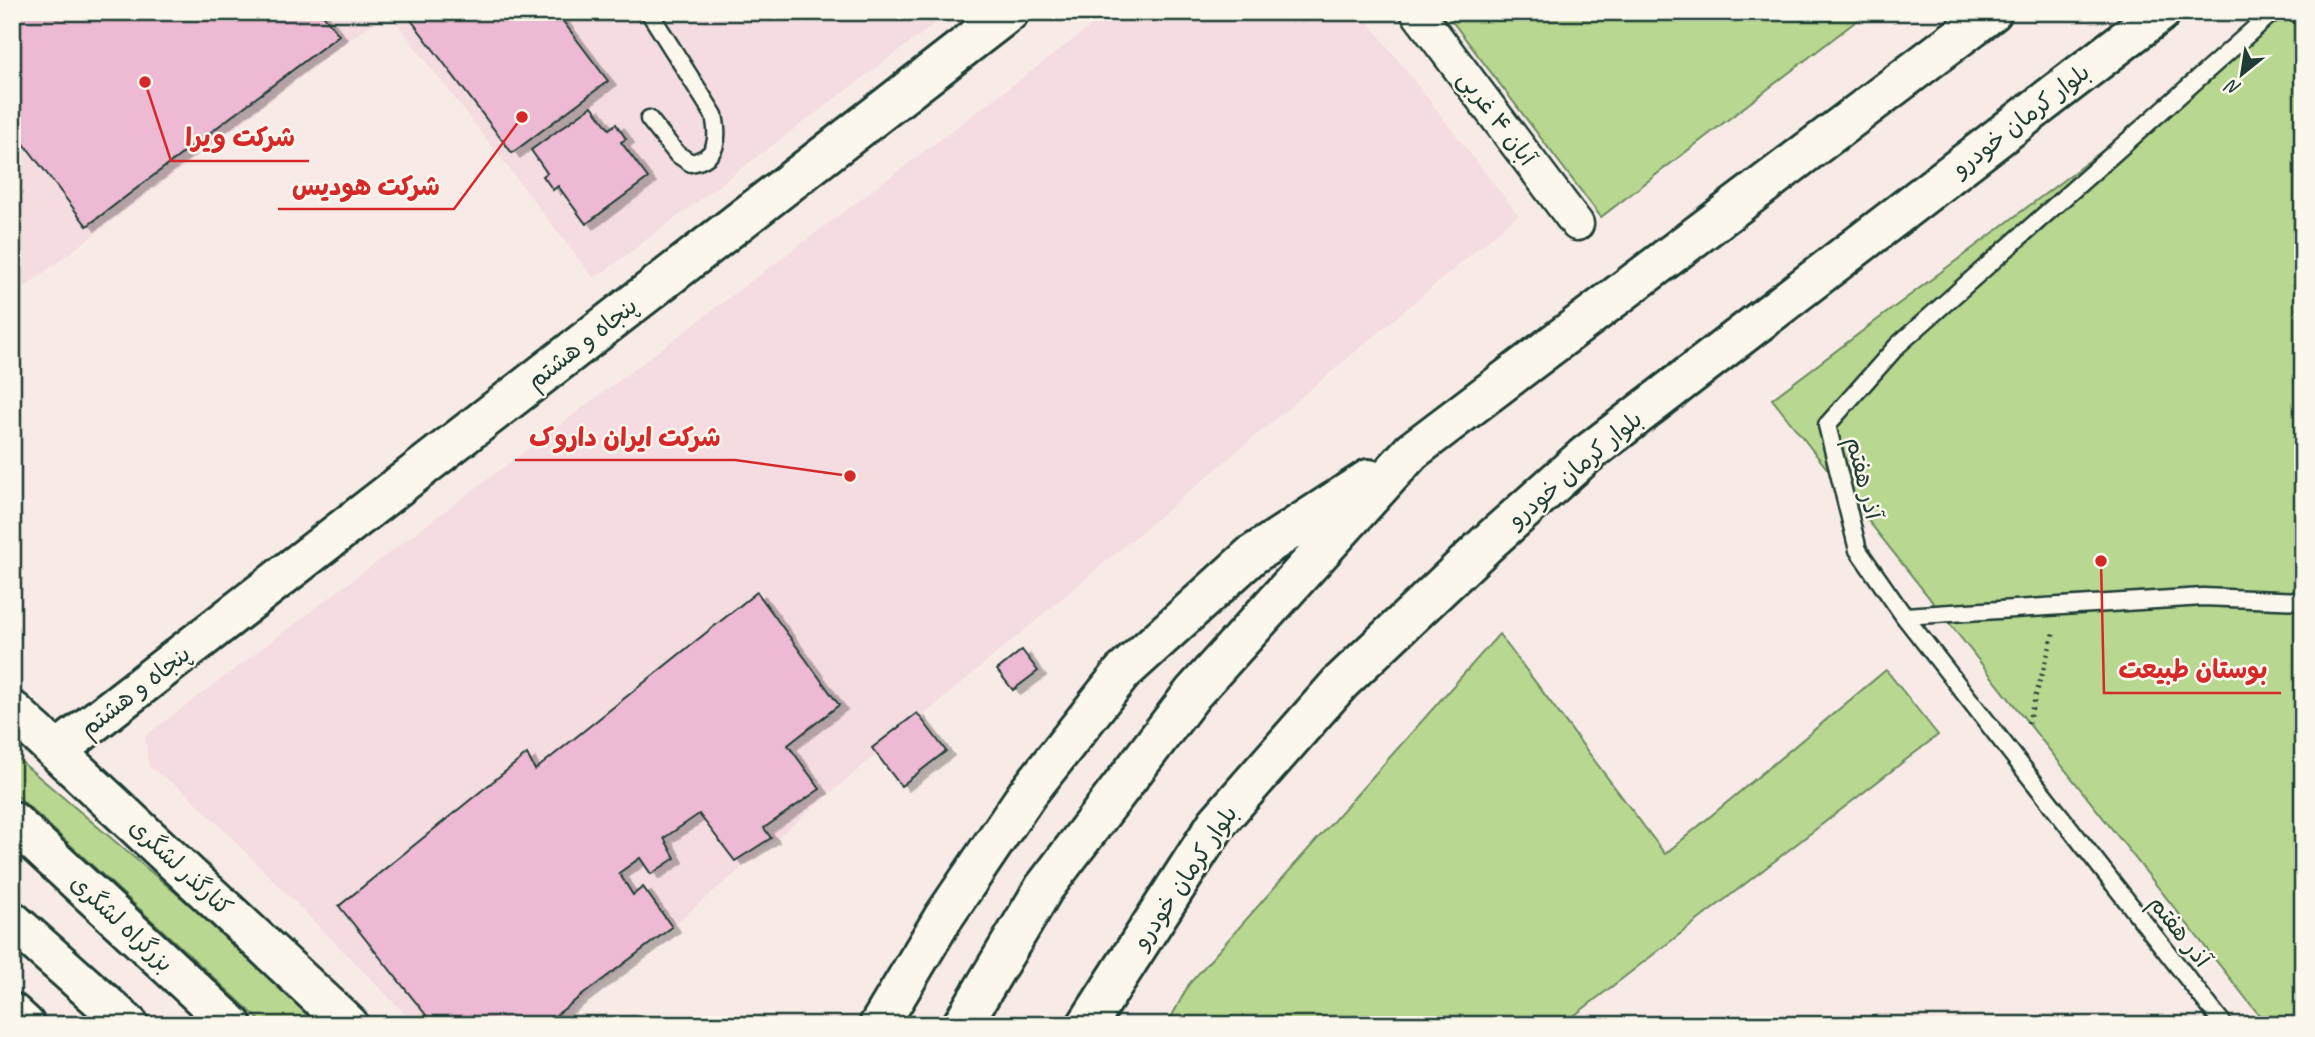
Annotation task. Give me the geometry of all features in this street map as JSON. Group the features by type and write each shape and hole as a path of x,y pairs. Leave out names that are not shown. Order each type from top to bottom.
{"main road":[{"name":"پنجاه و هشتم","path":"29,727 1009,12"},
{"path":"879,1025 943,918 1027,794 1122,673 1252,555 1412,451 1992,12"},
{"name":"بلوار کرمان خودرو","path":"1087,1025 1217,823 1341,682 1472,558 1586,455 2161,12"},
{"path":"962,1025 1044,888 1194,693 1412,451"},
{"name":"کنارگذر لشگری","path":"29,727 349,1025"},
{"name":"بزرگراه لشگری","path":"12,821 232,1025"},
{"path":"12,921 129,1025"},
{"path":"12,1013 25,1025"}],"street":[{"name":"آبان ۴ غربی","path":"1417,12 1577,224"}],"lane":[{"path":"649,12 714,115 716,142 705,160 691,163 677,155 649,119"},
{"name":"آذر هفتم","path":"2224,1025 1904,615 1857,550 1827,425 1898,345 2273,12"},
{"path":"1904,615 2203,597 2303,601"}],"shaded area":[{"path":"12,12 382,12 383,15 12,297"},
{"path":"388,12 951,12 594,279"},
{"path":"1110,12 1361,12 1518,215 555,1025 416,1025 189,795 148,766 145,736"}],"green space":[{"path":"1445,12 1868,12 1601,217"},
{"path":"2287,12 2303,12 2303,1025 2267,1025 1772,399"},
{"path":"1499,634 1665,854 1886,670 1938,735 1562,1025 1167,1025 1189,984"},
{"path":"12,754 210,922 320,1025 265,1025 12,791"}],"building":[{"path":"12,12 321,12 339,35 87,226 12,128"},
{"path":"405,12 556,12 608,81 512,153"},
{"path":"592,106 609,129 616,124 626,139 621,142 648,178 586,224 558,186 553,190 543,176 547,173 531,150"},
{"path":"757,592 839,705 788,745 820,789 764,828 771,838 735,861 699,814 664,838 675,858 651,874 640,858 619,873 633,895 643,887 672,927 543,1025 434,1025 339,906 527,754 535,770"},
{"path":"1022,650 1038,671 1013,690 997,670"},
{"path":"917,713 946,751 901,786 872,748"}],"place":[{"name":"شرکت ویرا","path":"145,82"},
{"name":"شرکت هودیس","path":"522,117"},
{"name":"شرکت ایران داروک","path":"850,476"},
{"name":"بوستان طبیعت","path":"2101,561"}]}
